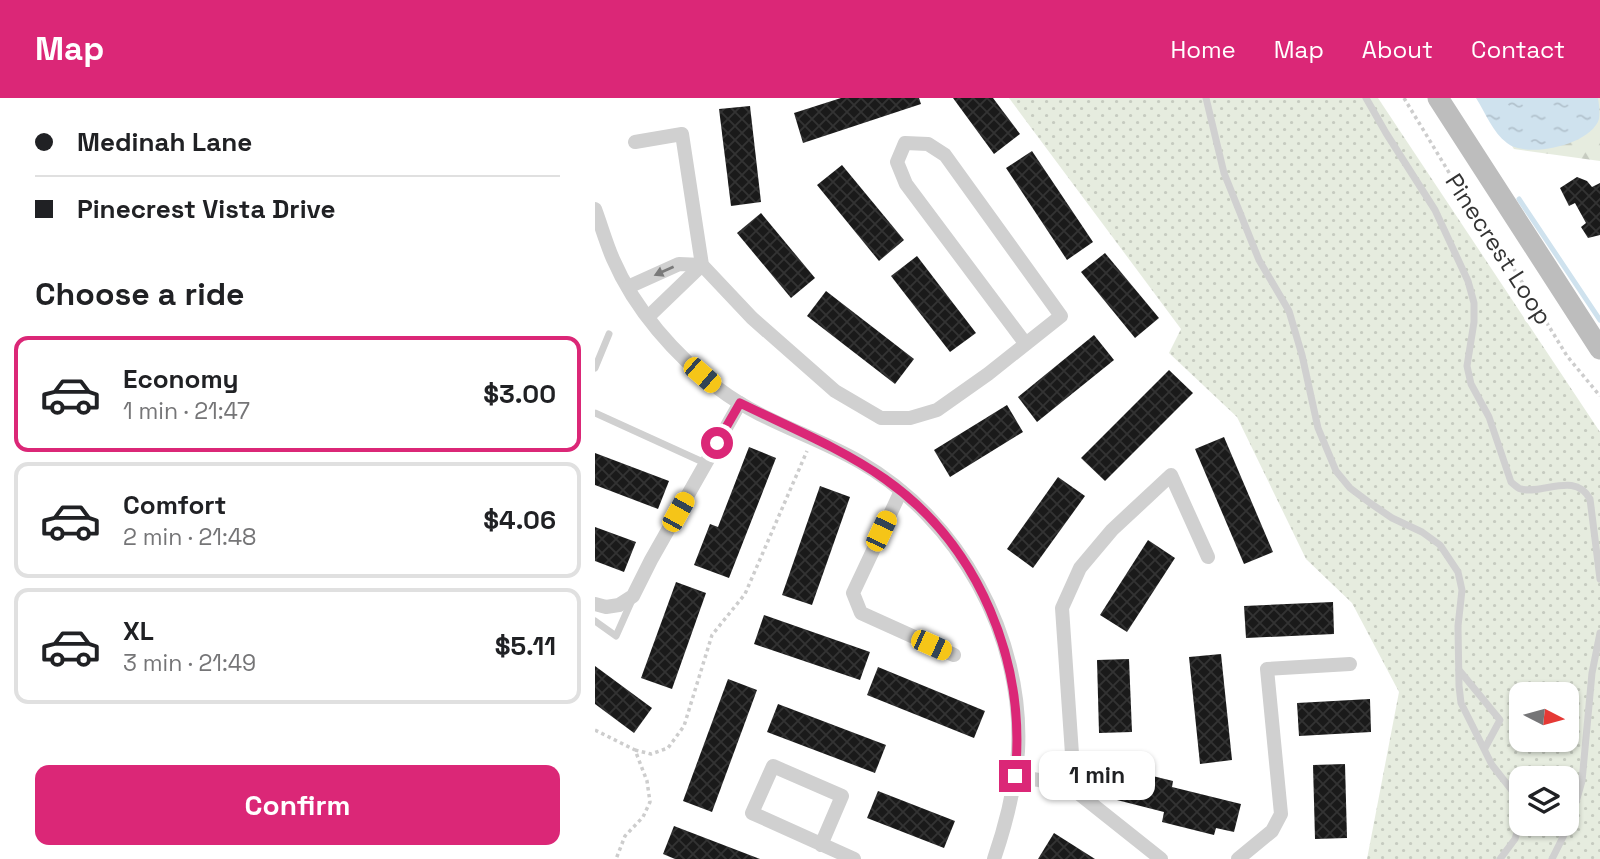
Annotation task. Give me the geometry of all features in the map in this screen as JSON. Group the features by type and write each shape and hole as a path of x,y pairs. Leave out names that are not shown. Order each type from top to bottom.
{"street":[{"path":"1438,98 1600,349"},
{"path":"635,142 682,134 702,265 752,318 835,391 881,418 909,418 937,410 988,374 1061,316 946,155 928,144 905,143 897,162 906,184 1025,343"},
{"path":"595,209 612,257 628,287 647,317 686,360 740,403 861,463 901,491 931,519 975,578 1003,643 1017,711 1018,749 1015,776 1005,827 994,859"},
{"path":"628,287 679,264 702,265"},
{"path":"647,317 702,265"},
{"path":"595,604 606,607 619,604 633,596 740,403"},
{"path":"1068,785 1072,754 1062,608 1080,568 1112,530 1171,475 1208,557"},
{"path":"901,491 853,593 861,613 954,655"},
{"path":"1238,859 1272,831 1281,814 1267,669 1350,664"},
{"path":"821,845 842,796 773,766 752,813 821,845 854,859"},
{"path":"1015,776 1068,785 1161,859"}],"lane":[{"path":"1206,98 1224,173 1259,260 1289,311 1318,428 1336,471 1350,488 1370,503 1440,545 1458,572 1462,590 1458,626 1461,702 1492,765 1518,798 1520,823 1515,839 1500,859"},
{"path":"1366,98 1435,210 1468,281 1474,322 1467,366 1471,384 1489,417 1511,482 1520,489 1576,485 1585,490 1590,499 1600,579"},
{"path":"595,368 609,334"},
{"path":"595,413 705,463"},
{"path":"595,621 616,636 633,596"},
{"path":"1552,859 1570,823 1582,781 1592,673 1600,633"},
{"path":"1459,669 1500,720 1485,748"}],"path":[{"name":"Pinecrest Loop","path":"1404,98 1471,209 1500,246 1567,356 1600,396"},
{"path":"595,730 635,750 651,754 667,748 684,726 712,635 745,594 813,438"},
{"path":"618,858 625,836 643,817 650,802 647,781 635,750"}],"green space":[{"path":"1009,98 1378,98 1600,432 1600,859 1367,859 1399,692 1352,603 1306,559 1237,417 1169,353 1181,329"},
{"path":"1480,98 1600,98 1600,161 1514,149"}],"water":[{"path":"1476,98 1598,98 1599,119 1594,128 1572,142 1543,149 1516,148 1498,134"}],"building":[{"path":"841,98 919,98 921,104 803,143 794,113"},
{"path":"953,98 993,98 1020,134 994,154"},
{"path":"750,106 761,202 731,206 719,109"},
{"path":"1032,151 1093,242 1067,260 1006,168"},
{"path":"842,165 904,240 879,261 817,185"},
{"path":"1577,177 1587,181 1592,187 1600,183 1600,235 1588,238 1581,227 1586,223 1575,203 1569,206 1560,188"},
{"path":"761,213 815,278 791,298 737,233"},
{"path":"1105,253 1159,318 1135,338 1081,272"},
{"path":"917,256 976,333 950,352 891,276"},
{"path":"826,291 914,359 895,384 807,316"},
{"path":"1094,335 1114,360 1037,422 1018,397"},
{"path":"1169,370 1193,393 1105,481 1081,458"},
{"path":"1007,405 1023,432 950,477 934,450"},
{"path":"1224,437 1273,552 1244,564 1195,449"},
{"path":"749,447 776,458 729,578 694,565 710,524 718,527"},
{"path":"595,453 669,481 658,509 595,485"},
{"path":"1058,477 1085,496 1033,568 1007,549"},
{"path":"820,486 850,497 812,605 782,595"},
{"path":"595,527 636,542 624,572 595,561"},
{"path":"1148,540 1175,558 1127,632 1100,615"},
{"path":"676,582 706,593 672,689 641,678"},
{"path":"1333,602 1334,634 1246,638 1244,606"},
{"path":"764,615 870,652 860,680 754,644"},
{"path":"1221,654 1232,760 1200,764 1189,657"},
{"path":"1129,659 1132,732 1099,733 1097,660"},
{"path":"595,666 652,708 634,733 595,704"},
{"path":"878,667 985,711 974,738 867,695"},
{"path":"728,679 757,690 712,812 683,801"},
{"path":"1370,699 1371,732 1299,736 1297,703"},
{"path":"778,704 886,745 875,773 767,732"},
{"path":"1345,764 1347,838 1315,839 1313,765"},
{"path":"1120,768 1173,781 1172,787 1241,804 1234,832 1216,828 1214,835 1162,822 1164,812 1113,799"},
{"path":"878,791 955,821 944,848 867,818"},
{"path":"674,826 760,859 675,859 663,854"},
{"path":"1054,833 1095,859 1038,859"}],"waterway":[{"path":"1519,199 1600,320"}],"route":[{"path":"717,443 740,403 861,463 901,491 931,519 975,578 1003,643 1017,711 1018,749 1015,776"}]}
